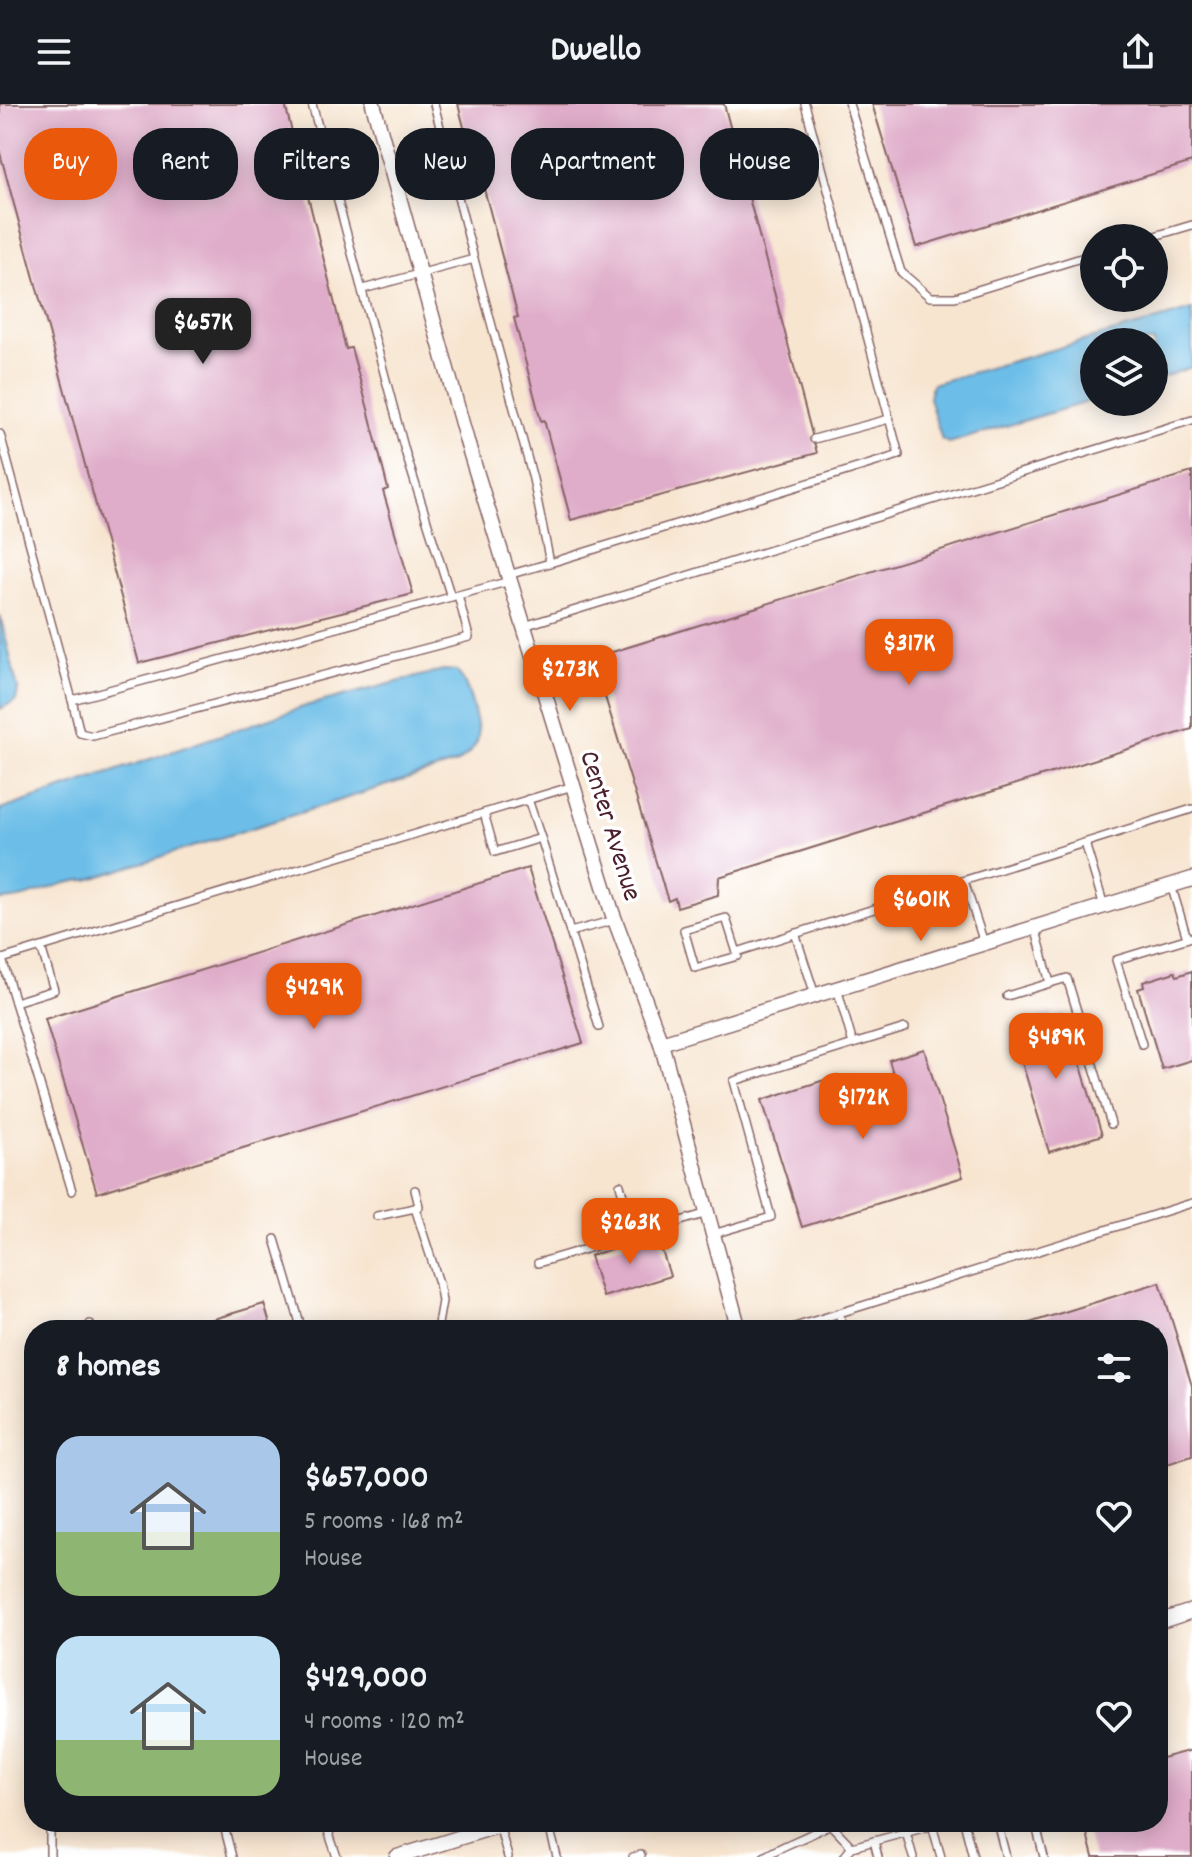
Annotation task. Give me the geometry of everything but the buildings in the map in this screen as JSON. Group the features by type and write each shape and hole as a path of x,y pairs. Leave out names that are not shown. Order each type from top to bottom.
{"street":[{"name":"Center Avenue","path":"373,104 419,274 509,578 615,920 661,1043 736,1320"},
{"path":"661,1043 1192,879"},
{"path":"1168,1619 1192,1611"},
{"path":"397,1857 479,1832"}],"lane":[{"path":"0,434 80,733 93,736 469,637 405,451 312,104"},
{"path":"434,104 533,479 550,563"},
{"path":"72,700 454,596 550,563 899,455 805,104"},
{"path":"849,104 901,272 930,297 955,297 1080,258"},
{"path":"1168,232 1192,225"},
{"path":"363,289 474,259"},
{"path":"814,439 889,419"},
{"path":"524,626 1192,420"},
{"path":"72,1191 2,959 573,786"},
{"path":"528,799 599,1027"},
{"path":"737,952 1192,809"},
{"path":"484,813 495,852 541,838"},
{"path":"1085,843 1104,906"},
{"path":"964,881 984,943"},
{"path":"1142,1044 1116,960 1190,938 1171,885"},
{"path":"726,918 737,952 738,956 695,968 684,930 726,918"},
{"path":"570,932 615,920"},
{"path":"1035,927 1050,983"},
{"path":"795,933 815,995"},
{"path":"15,1002 54,990 41,947"},
{"path":"1007,996 1067,978 1111,1124"},
{"path":"837,988 853,1044"},
{"path":"713,1234 771,1217 734,1081 905,1028"},
{"path":"620,1185 634,1234"},
{"path":"377,1216 419,1206 415,1190"},
{"path":"820,1320 1192,1203"},
{"path":"415,1208 439,1283 442,1301 439,1320"},
{"path":"538,1263 708,1213"},
{"path":"275,1239 299,1320"},
{"path":"839,1313 841,1320"},
{"path":"50,1832 50,1857"},
{"path":"226,1832 232,1857"},
{"path":"328,1832 337,1857"},
{"path":"506,1832 508,1857"},
{"path":"551,1832 557,1857"},
{"path":"764,1857 779,1847 805,1840 818,1832"},
{"path":"840,1832 852,1847"},
{"path":"844,1857 852,1847 906,1832 913,1857"},
{"path":"934,1832 941,1857"},
{"path":"967,1832 973,1857"},
{"path":"1000,1832 1006,1857"},
{"path":"1038,1832 1044,1857"},
{"path":"874,1841 878,1857"}],"water":[{"path":"1192,310 1192,367 1168,375 1168,328 1129,328"},
{"path":"1080,342 1080,404 949,443 942,440 929,398 932,384"},
{"path":"0,615 18,689 16,700 0,709"},
{"path":"443,670 457,671 460,675 469,693 477,726 476,744 457,763 88,880 0,900 0,810 309,705"}]}
